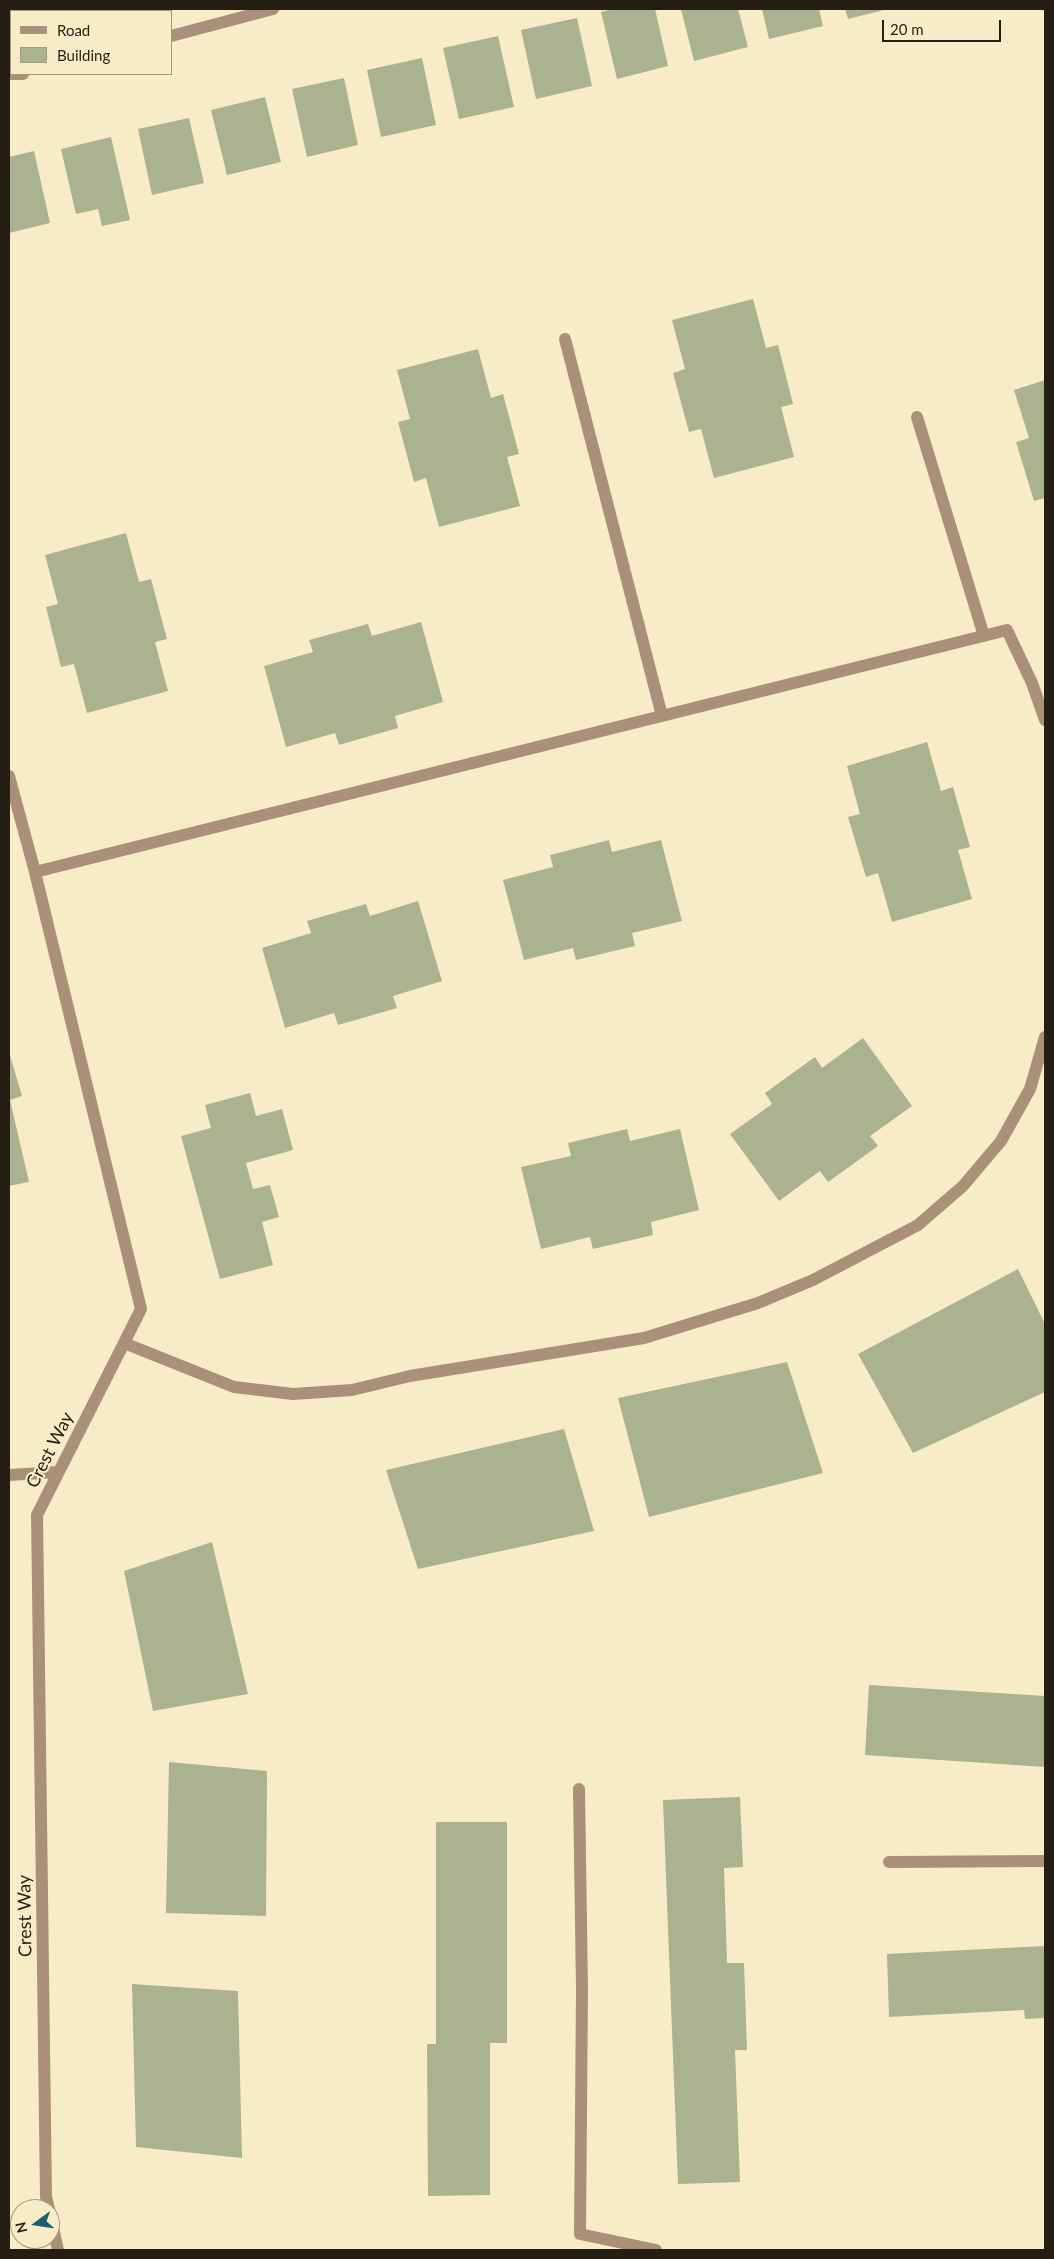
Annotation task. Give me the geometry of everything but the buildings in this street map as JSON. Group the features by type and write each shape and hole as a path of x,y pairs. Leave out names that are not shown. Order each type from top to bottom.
{"street":[{"path":"172,36 273,9"},
{"path":"565,338 662,716"},
{"path":"917,417 984,636"},
{"path":"35,872 1007,630 1032,683 1045,720"},
{"name":"Crest Way","path":"9,776 35,872 141,1309 36,1515 46,2199"},
{"path":"124,1344 234,1387 293,1394 352,1390 410,1376 644,1338 758,1303 813,1280 918,1225 963,1186 1001,1141 1030,1089 1045,1037"},
{"path":"9,1475 58,1472"},
{"path":"579,1788 582,1990 580,2234 615,2246 656,2250"},
{"path":"889,1862 1045,1861"}]}
